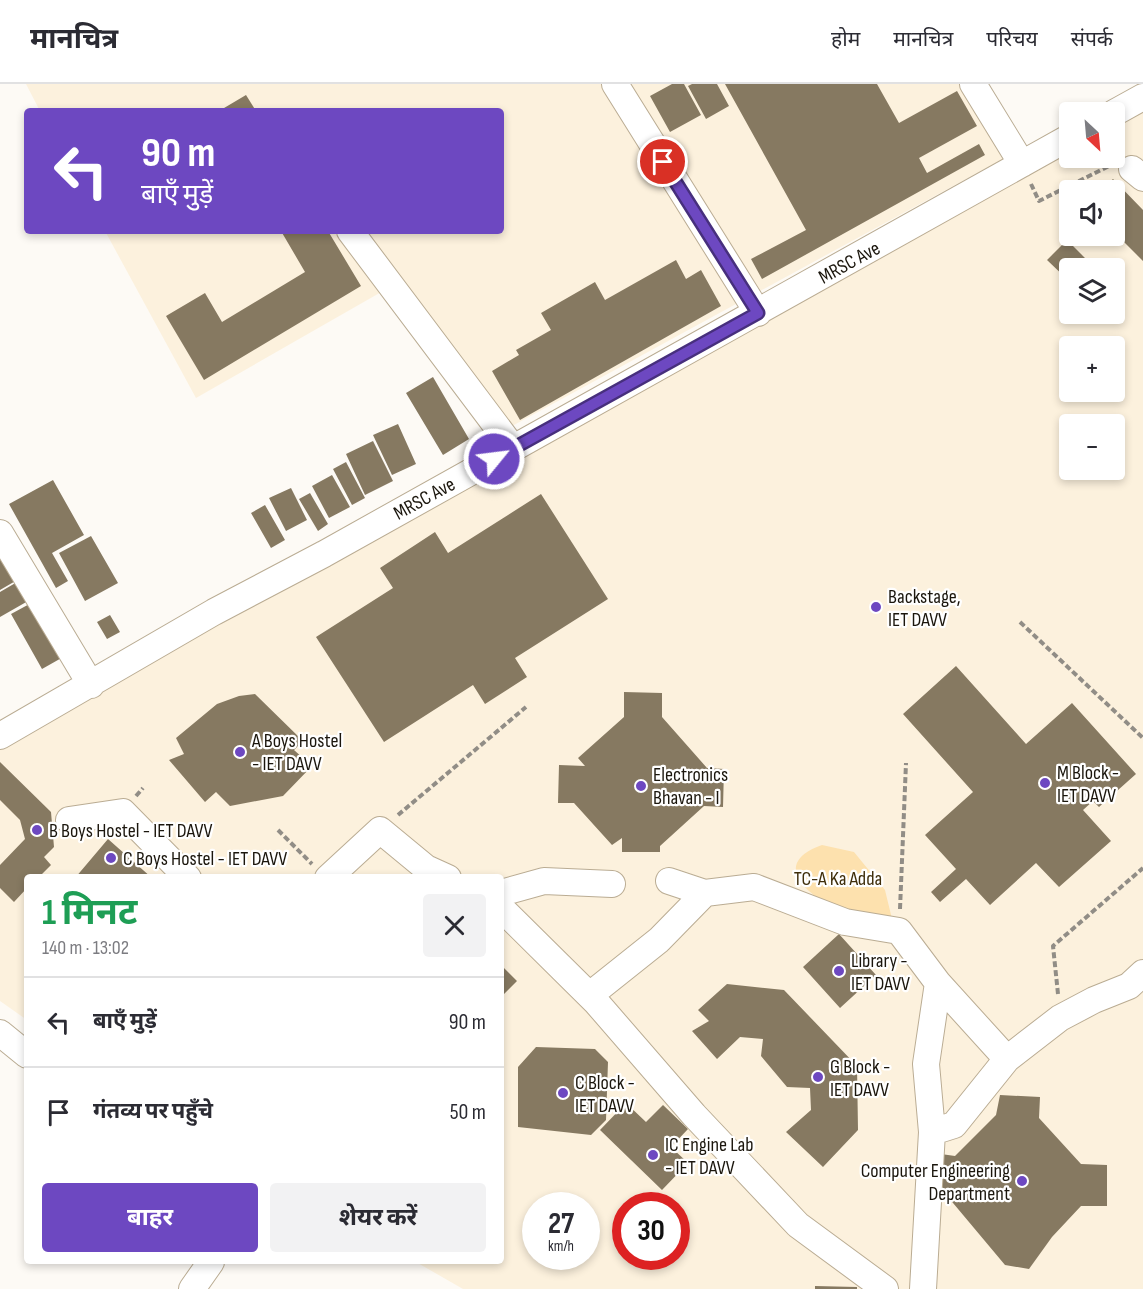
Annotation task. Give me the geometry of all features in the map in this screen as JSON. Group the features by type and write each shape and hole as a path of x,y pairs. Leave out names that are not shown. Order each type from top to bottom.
{"street":[{"path":"615,84 758,313"},
{"path":"973,84 1022,164"},
{"path":"1125,106 1143,97"},
{"name":"MRSC Ave","path":"0,736 214,612 324,554 1059,144"},
{"path":"352,234 513,448"},
{"path":"0,533 91,685"},
{"path":"69,820 123,813 184,874"},
{"path":"323,874 380,830 426,868 439,874"},
{"path":"504,892 544,881 612,884"},
{"path":"669,881 705,893 754,887 845,922 898,931 938,982 1007,1059"},
{"path":"590,995 658,940 705,893"},
{"path":"504,911 590,995 694,1115 798,1225 885,1289"},
{"path":"932,1132 954,1125 1007,1059 1060,1018 1094,1000 1129,986 1143,973"},
{"path":"923,1289 932,1132 926,1064 938,982"},
{"path":"0,1033 24,1053"},
{"path":"192,1289 210,1264"}],"path":[{"path":"1022,164 1039,201 1114,163 1138,174"},
{"path":"1020,622 1143,738"},
{"path":"380,830 526,707"},
{"path":"898,931 906,763"},
{"path":"278,830 323,874"},
{"path":"1060,1018 1053,946 1143,868"}],"shaded area":[{"path":"26,84 982,84 1021,149 501,432 383,291 196,398 107,234 504,234 504,108 38,108"},
{"path":"1143,97 1143,1289 463,1289 419,1264 504,1264 504,874 24,874 24,1018 0,1001 0,737 1059,144 1059,168 1125,168 1125,107"}],"green space":[{"name":"TC-A Ka Adda","path":"822,845 854,852 885,890 892,919 850,915 824,902 802,883 796,873 797,863 805,854"}],"building":[{"path":"672,84 684,84 701,115 670,132 650,96"},
{"path":"717,84 729,106 706,119 688,86"},
{"path":"725,84 877,84 899,123 957,91 977,126 919,158 927,173 979,144 985,155 762,279 751,259 806,230"},
{"path":"246,95 254,108 224,108"},
{"path":"1125,191 1143,210 1143,261 1125,243"},
{"path":"283,234 330,234 361,286 204,380 166,316 205,293 222,322 305,272"},
{"path":"1061,246 1073,246 1085,258 1059,258 1059,271 1047,260"},
{"path":"676,260 686,279 701,270 721,306 520,420 492,371 519,355 516,350 551,330 541,313 595,282 605,300"},
{"path":"433,377 469,439 443,455 406,393"},
{"path":"398,424 416,464 392,475 373,435"},
{"path":"373,441 393,481 365,495 346,454"},
{"path":"346,462 365,498 352,505 333,469"},
{"path":"332,475 350,507 329,518 312,486"},
{"path":"53,480 84,535 52,553 68,581 56,588 9,504"},
{"path":"291,488 307,520 286,531 269,498"},
{"path":"310,493 328,524 318,531 299,499"},
{"path":"541,494 608,599 515,658 527,677 485,704 473,685 384,742 316,637 393,588 380,568 435,532 448,553"},
{"path":"265,505 285,540 271,548 251,513"},
{"path":"91,536 118,583 85,601 59,553"},
{"path":"12,553 24,576 0,590 0,560"},
{"path":"24,578 35,597 0,617 0,592"},
{"path":"35,601 65,656 42,669 11,614"},
{"path":"110,615 120,632 107,639 97,622"},
{"name":"M Block - IET DAVV","path":"956,666 1026,744 1072,703 1136,774 1099,807 1093,801 1083,810 1111,841 1059,887 1036,863 990,905 966,879 940,902 931,892 956,869 925,835 973,792 903,714"},
{"name":"Electronics Bhavan - I","path":"624,692 662,693 662,717 707,768 724,769 723,807 704,806 660,846 660,852 622,852 622,838 612,845 574,803 558,803 559,765 585,766 578,758 624,717"},
{"name":"A Boys Hostel - IET DAVV","path":"255,694 303,741 294,750 312,766 283,796 230,806 216,792 205,802 169,760 184,754 176,738 217,704 239,696"},
{"name":"B Boys Hostel - IET DAVV","path":"0,762 51,812 54,847 44,857 51,865 42,874 24,874 24,891 14,902 0,888 0,865 25,839 20,820 0,800"},
{"name":"C Boys Hostel - IET DAVV","path":"108,839 147,874 78,874"},
{"name":"Library - IET DAVV","path":"839,934 876,975 840,1008 803,967"},
{"path":"504,968 517,981 504,994"},
{"name":"G Block - IET DAVV","path":"727,984 784,990 857,1066 858,1130 823,1167 786,1132 811,1110 810,1088 787,1087 761,1056 763,1039 740,1037 717,1059 692,1031 709,1021 698,1010"},
{"name":"C Block - IET DAVV","path":"536,1047 595,1049 608,1062 606,1120 591,1135 518,1127 518,1067"},
{"name":"Computer Engineering Department","path":"1000,1095 1040,1097 1039,1118 1081,1164 1107,1165 1107,1206 1081,1206 1052,1237 1029,1269 1005,1265 948,1197 934,1198 941,1154 955,1156 996,1115"},
{"name":"IC Engine Lab - IET DAVV","path":"626,1103 646,1122 663,1105 688,1129 671,1147 688,1163 662,1190 600,1130"},
{"path":"815,1286 857,1287 857,1289 815,1289"}],"place":[{"name":"Backstage, IET DAVV","path":"876,607"},
{"name":"A Boys Hostel - IET DAVV","path":"240,752"},
{"name":"M Block - IET DAVV","path":"1045,783"},
{"name":"Electronics Bhavan - I","path":"641,786"},
{"name":"B Boys Hostel - IET DAVV","path":"37,830"},
{"name":"C Boys Hostel - IET DAVV","path":"111,858"},
{"name":"Library - IET DAVV","path":"839,971"},
{"name":"G Block - IET DAVV","path":"818,1077"},
{"name":"C Block - IET DAVV","path":"563,1093"},
{"name":"IC Engine Lab - IET DAVV","path":"653,1155"},
{"name":"Computer Engineering Department","path":"1022,1181"}],"route":[{"path":"494,459 758,313 663,162"}]}
